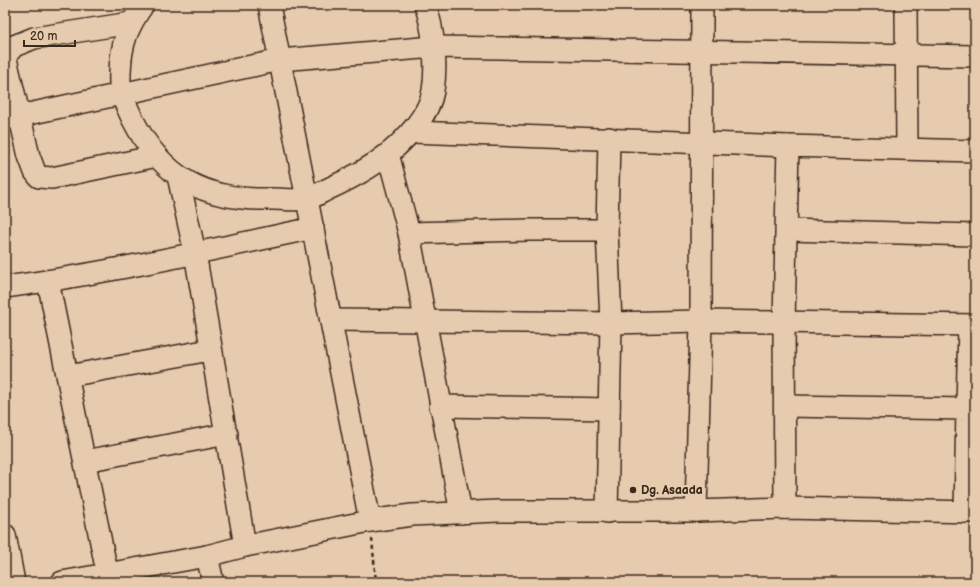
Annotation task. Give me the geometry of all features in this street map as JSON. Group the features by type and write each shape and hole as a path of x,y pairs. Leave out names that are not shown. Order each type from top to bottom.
{"street":[{"path":"143,5 131,23 121,51 121,95 140,133 157,156 178,176 213,194 246,200 307,199 346,181 376,164 411,132 423,115 433,92 434,47 430,19 425,5"},
{"path":"269,5 370,521"},
{"path":"696,511 701,321 700,144 702,5"},
{"path":"906,5 907,149"},
{"path":"131,23 34,38 14,46 7,54 6,59 13,118 35,172 39,177 52,178 157,156"},
{"path":"13,118 280,60 434,47 975,56"},
{"path":"411,132 609,138 700,144 975,150"},
{"path":"606,512 610,323 608,230 609,138"},
{"path":"785,508 784,322 788,146"},
{"path":"388,154 409,233 460,513"},
{"path":"178,176 195,253 210,350 227,434 245,546"},
{"path":"5,288 195,253 313,228"},
{"path":"409,233 608,230"},
{"path":"787,230 975,235"},
{"path":"48,281 108,577"},
{"path":"62,582 108,577 207,556 245,546 370,521 412,515 460,513 696,511 785,508 970,512 967,408 972,325 701,321 610,323 331,320"},
{"path":"68,376 210,350"},
{"path":"440,406 609,409"},
{"path":"785,406 967,408"},
{"path":"85,461 227,434"},
{"path":"5,535 14,582"},
{"path":"207,556 213,582"}],"path":[{"path":"370,521 376,582"}],"place":[{"name":"Dg. Asaada","path":"633,490"}]}
